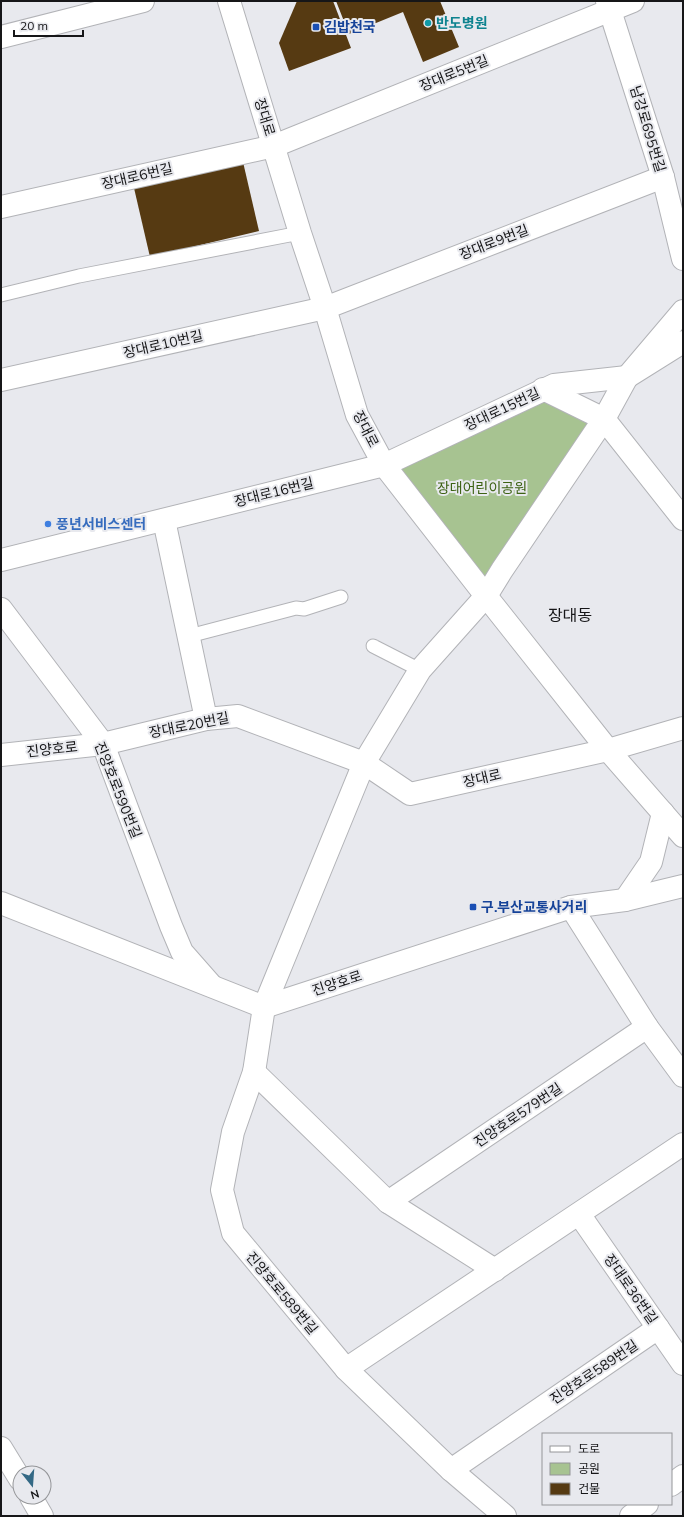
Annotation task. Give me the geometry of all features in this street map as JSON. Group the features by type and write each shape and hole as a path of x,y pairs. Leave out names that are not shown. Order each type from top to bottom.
{"street":[{"path":"1,37 142,1"},
{"name":"장대로","path":"229,1 357,415 384,464 486,596 608,750 683,836"},
{"name":"장대로5번길","path":"274,146 609,5 633,1"},
{"name":"남강로695번길","path":"609,5 662,177 683,259"},
{"name":"장대로6번길","path":"1,207 274,146"},
{"name":"장대로9번길","path":"325,308 662,177"},
{"name":"장대로10번길","path":"1,380 325,308"},
{"path":"1,903 264,1007 364,763 420,670 486,596 604,419 627,377 683,311"},
{"path":"627,377 683,342"},
{"name":"장대로15번길","path":"384,464 554,385 627,377"},
{"path":"543,389 604,419 683,520"},
{"name":"장대로16번길","path":"1,560 384,464"},
{"path":"164,520 206,719"},
{"name":"진양호로590번길","path":"1,608 103,744 182,952 211,985"},
{"name":"장대로20번길","path":"103,744 206,719 238,716 364,763"},
{"name":"장대로","path":"364,763 410,794 608,750 683,728"},
{"name":"진양호로","path":"1,755 103,744"},
{"path":"625,900 651,862 663,813"},
{"name":"진양호로","path":"264,1007 571,907 625,900 683,886"},
{"path":"571,907 647,1027 683,1076"},
{"name":"진양호로589번길","path":"264,1007 254,1072 234,1132 222,1190 233,1234 346,1370 451,1470 505,1516"},
{"name":"진양호로579번길","path":"388,1202 647,1027"},
{"path":"254,1072 388,1202 495,1270"},
{"path":"346,1370 683,1144"},
{"name":"장대로36번길","path":"579,1214 683,1364"},
{"name":"진양호로589번길","path":"451,1470 658,1328"},
{"path":"1,1448 12,1466"},
{"path":"672,1484 683,1476"},
{"path":"36,1505 42,1516"},
{"path":"631,1516 646,1505"}],"lane":[{"path":"1,295 79,276 300,233"},
{"path":"189,636 296,608 304,609 341,597"},
{"path":"373,646 420,670"}],"green space":[{"name":"장대어린이공원","path":"543,389 604,419 486,596 384,465"}],"building":[{"path":"297,1 333,1 351,48 289,71 279,43"},
{"name":"반도병원","path":"336,1 440,1 459,47 423,62 403,12 349,34"},
{"path":"243,162 259,231 150,257 134,188"}],"place":[{"name":"반도병원","path":"428,23"},
{"name":"김밥천국","path":"316,27"},
{"name":"풍년서비스센터","path":"48,524"},
{"name":"구.부산교통사거리","path":"473,907"}],"district":[{"name":"장대동","path":"570,615"}]}
